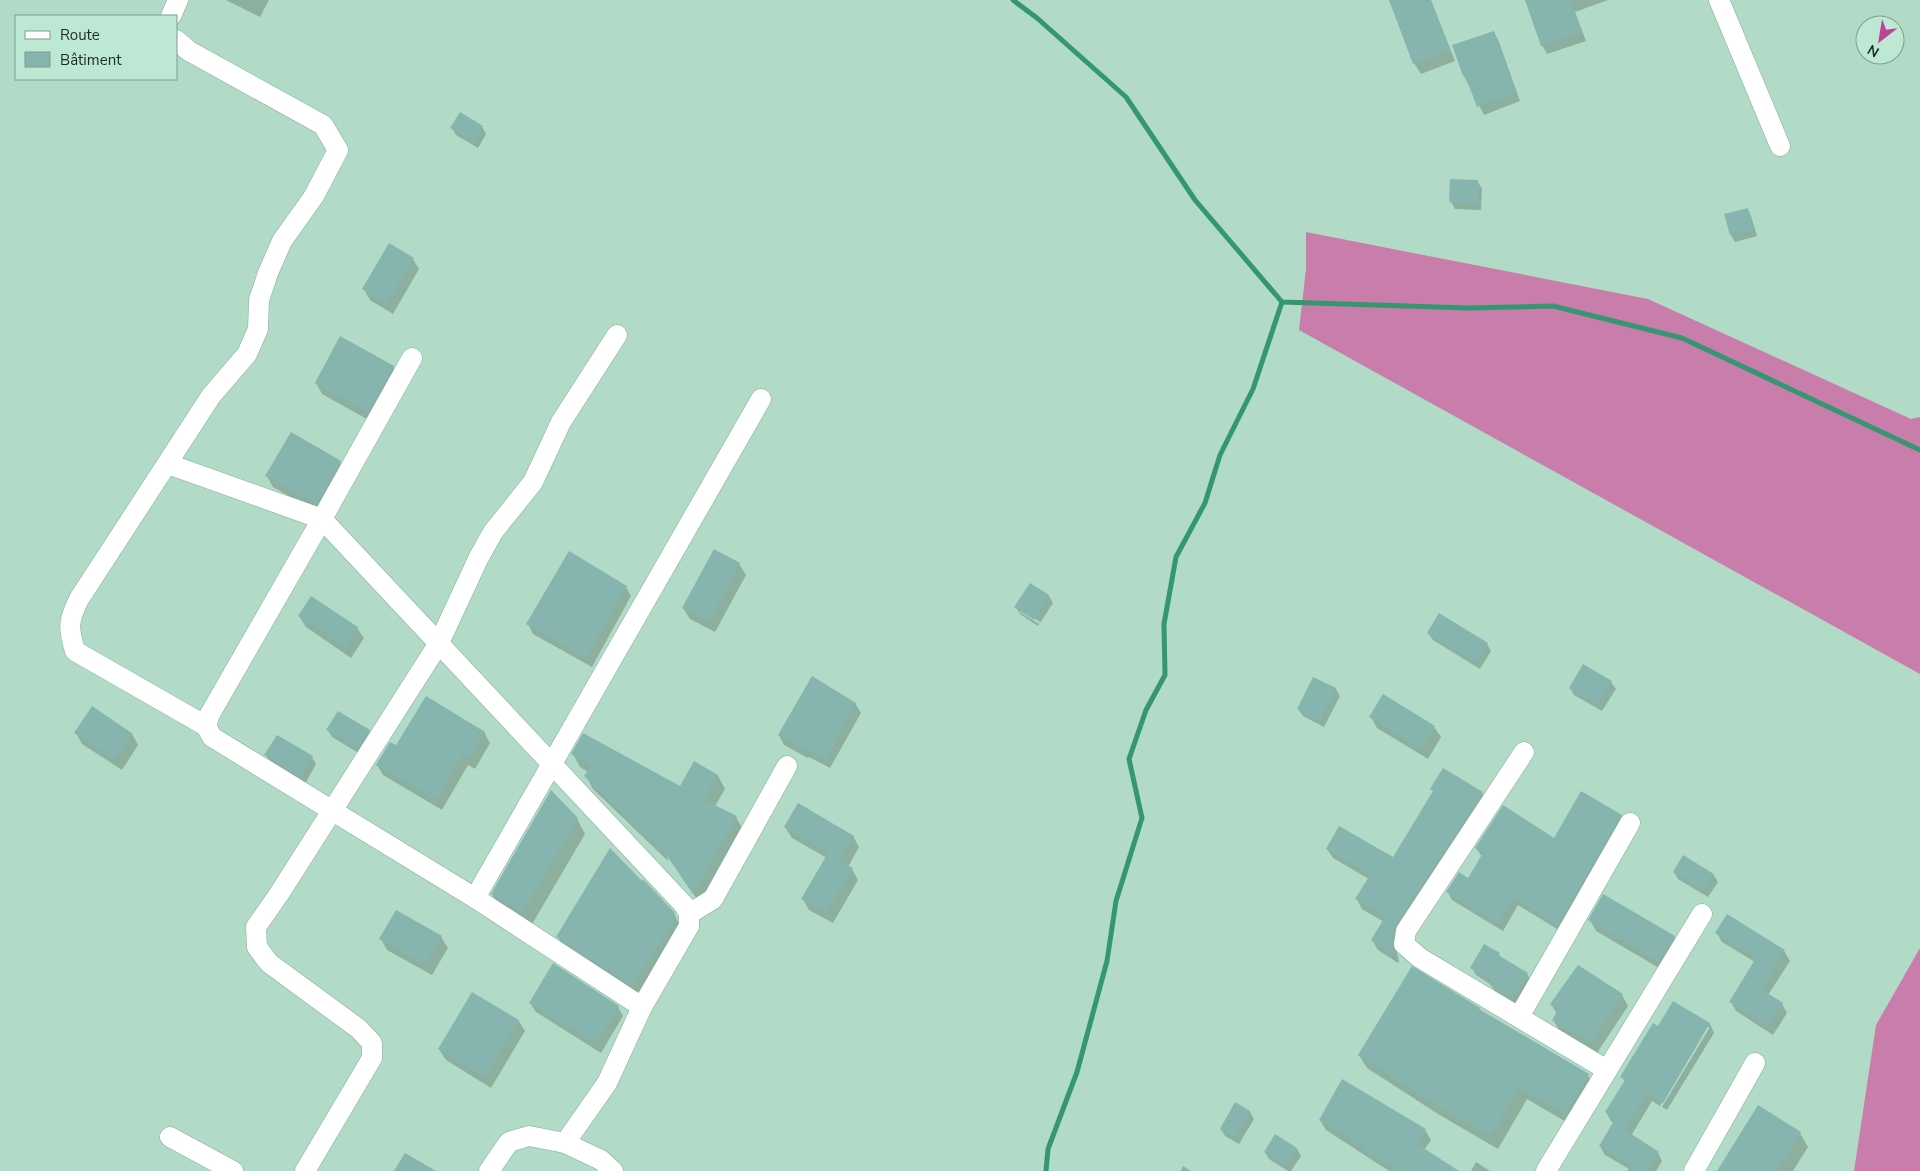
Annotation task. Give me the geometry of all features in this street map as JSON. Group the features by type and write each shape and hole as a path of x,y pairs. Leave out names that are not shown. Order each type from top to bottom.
{"street":[{"path":"171,15 178,0"},
{"path":"1719,0 1780,146"},
{"path":"178,42 189,51 323,125 338,150 314,196 282,241 259,300 258,329 246,354 211,396 79,599 70,616 69,632 75,651 206,726 212,737 475,898 642,1007"},
{"path":"305,1171 372,1058 372,1043 360,1030 268,963 258,947 256,927 439,643 479,557 493,532 533,482 561,422 617,335"},
{"path":"206,726 210,714 322,520 412,358"},
{"path":"475,898 761,399"},
{"path":"168,464 322,520 684,905 689,914 689,926 642,1007 607,1083 565,1143"},
{"path":"1524,752 1406,931 1404,944 1420,958 1607,1070"},
{"path":"689,914 712,899 787,766"},
{"path":"1519,1017 1630,823"},
{"path":"1546,1171 1702,914"},
{"path":"1694,1171 1755,1063"},
{"path":"489,1171 509,1142 529,1136 565,1143 601,1160 613,1171"},
{"path":"170,1138 233,1171"}],"shaded area":[{"path":"1306,232 1648,299 1911,419 1920,417 1920,674 1299,330 1306,269"},
{"path":"1920,948 1920,1171 1854,1171 1876,1025"}],"building":[{"path":"1389,0 1430,0 1450,50 1413,64"},
{"path":"1525,0 1570,0 1582,32 1541,46"},
{"path":"1494,31 1516,92 1477,107 1452,45"},
{"path":"460,112 483,126 474,142 450,128"},
{"path":"1450,179 1478,180 1478,203 1449,202"},
{"path":"1748,208 1754,229 1730,235 1724,214"},
{"path":"389,243 414,258 387,304 362,289"},
{"path":"340,336 394,366 368,413 315,383"},
{"path":"291,432 341,461 317,504 265,476"},
{"path":"714,549 740,563 709,622 682,608"},
{"path":"569,551 627,586 586,658 526,624"},
{"path":"1030,583 1049,595 1034,620 1014,607"},
{"path":"311,596 358,627 345,647 298,616"},
{"path":"1439,613 1488,643 1476,663 1427,633"},
{"path":"1583,664 1612,681 1598,705 1569,688"},
{"path":"812,676 856,703 825,760 803,748 802,750 778,735"},
{"path":"1313,677 1336,688 1320,721 1297,709"},
{"path":"1383,694 1435,726 1421,749 1369,717"},
{"path":"426,696 485,732 468,759 462,755 436,800 376,765 390,742 396,745"},
{"path":"92,706 133,734 115,760 74,733"},
{"path":"338,711 370,730 358,748 326,730"},
{"path":"583,733 680,786 694,761 718,775 704,800 737,816 693,894 661,847 662,851 584,776 591,765 571,754"},
{"path":"277,735 313,756 300,777 264,755"},
{"path":"1443,768 1483,792 1396,924 1392,942 1394,950 1392,954 1371,940 1385,917 1355,899 1370,875 1326,849 1339,826 1393,857 1433,791 1430,789"},
{"path":"551,790 578,818 523,912 491,894"},
{"path":"1581,791 1622,815 1557,925 1513,898 1498,924 1446,892 1459,872 1468,878 1483,853 1475,848 1503,805 1554,838"},
{"path":"798,803 854,836 839,860 853,868 826,913 801,899 828,853 784,827"},
{"path":"610,848 642,881 643,879 674,912 676,918 632,986 556,937"},
{"path":"1683,855 1714,874 1704,891 1673,872"},
{"path":"1603,894 1675,936 1659,962 1588,920"},
{"path":"396,910 442,936 425,965 379,939"},
{"path":"1727,914 1785,950 1761,989 1783,1003 1768,1026 1729,1002 1756,958 1715,933"},
{"path":"1484,944 1528,973 1513,998 1489,984 1491,980 1470,968"},
{"path":"553,963 619,1006 596,1044 529,1003"},
{"path":"1578,965 1623,994 1591,1043 1552,1020 1558,1010 1550,1004"},
{"path":"1412,966 1479,1009 1589,1074 1565,1114 1519,1087 1491,1136 1429,1101 1358,1055"},
{"path":"472,992 519,1020 484,1078 438,1049"},
{"path":"1673,1001 1710,1023 1663,1103 1647,1094 1625,1130 1659,1152 1647,1171 1627,1171 1631,1165 1599,1146 1615,1119 1605,1112 1625,1080 1620,1077 1653,1023 1658,1026"},
{"path":"1342,1079 1426,1129 1417,1144 1459,1171 1398,1171 1319,1120"},
{"path":"1235,1102 1250,1111 1235,1138 1220,1129"},
{"path":"1758,1105 1801,1132 1777,1171 1717,1171"},
{"path":"1275,1134 1297,1148 1286,1166 1264,1152"},
{"path":"405,1153 436,1171 394,1171"}],"waterway":[{"path":"1013,0 1037,18 1126,97 1195,200 1282,302 1468,308 1553,306 1682,338 1920,450"},
{"path":"1046,1171 1048,1149 1077,1072 1107,961 1116,901 1142,818 1129,759 1146,710 1165,675 1164,624 1176,557 1205,503 1220,455 1253,389 1282,302"}]}
